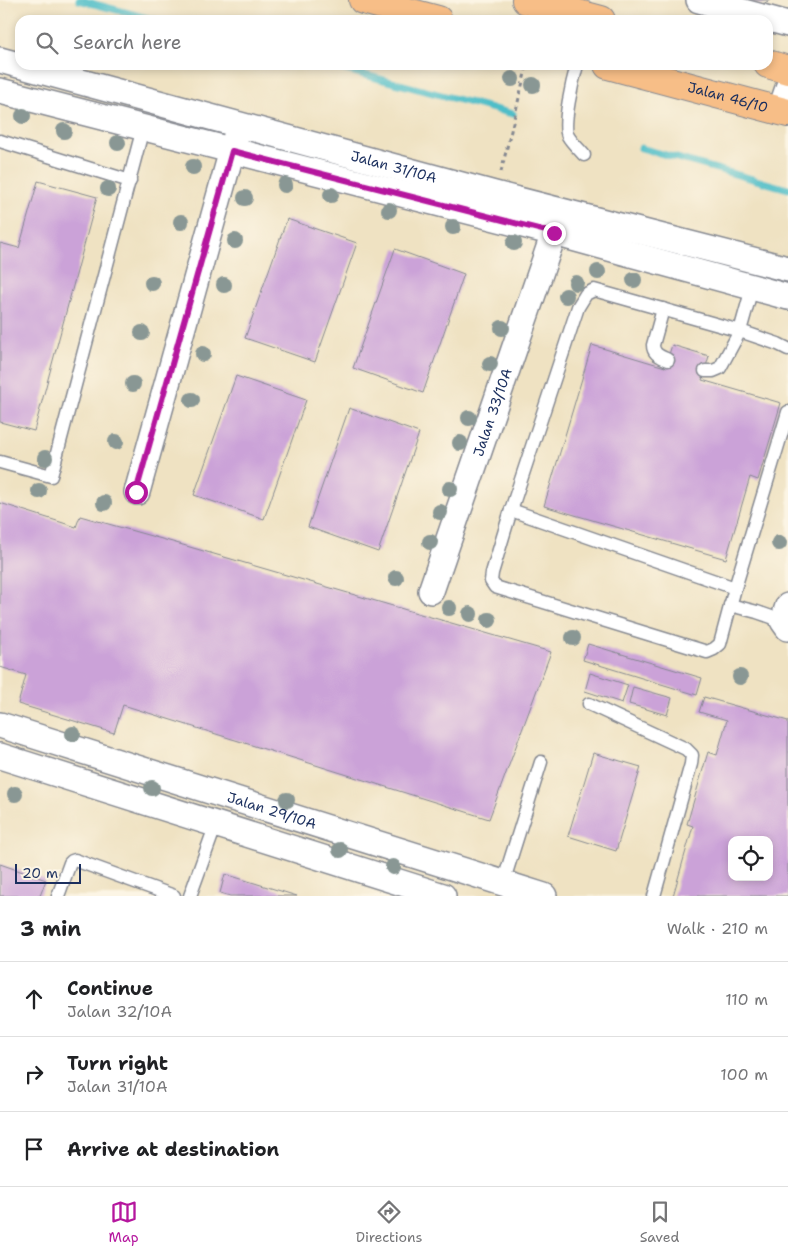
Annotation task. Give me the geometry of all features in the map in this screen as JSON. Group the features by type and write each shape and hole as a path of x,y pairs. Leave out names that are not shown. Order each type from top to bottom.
{"main road":[{"path":"363,0 419,15"},
{"path":"526,0 582,15"},
{"path":"773,66 788,70"},
{"name":"Jalan 46/10","path":"631,70 785,104"}],"street":[{"path":"699,0 755,15"},
{"path":"773,20 788,24"},
{"name":"Jalan 31/10A","path":"0,60 15,64"},
{"name":"Jalan 31/10A","path":"36,70 495,194 788,269"},
{"name":"Jalan 31/10A","path":"0,91 554,233 788,297"},
{"path":"136,492 239,126"},
{"name":"Jalan 33/10A","path":"431,591 554,233"},
{"name":"Jalan 29/10A","path":"0,725 544,896"},
{"path":"0,756 443,896"}],"lane":[{"path":"576,70 565,127 568,136 584,155"},
{"path":"0,462 51,476 143,128"},
{"path":"0,141 130,181"},
{"path":"705,371 713,371 720,368 740,331 752,288"},
{"path":"788,349 740,331 594,290 586,294 578,307 511,510 491,581 495,587 707,652 714,649 720,644 788,412"},
{"path":"663,310 653,349 655,353 668,360"},
{"path":"511,510 735,588"},
{"path":"730,605 786,618"},
{"path":"589,704 686,749 692,755 692,764 654,896"},
{"path":"503,883 541,762"},
{"path":"190,896 216,824"},
{"path":"58,896 70,863 76,860 138,890 174,896"}],"path":[{"path":"495,194 525,70"}],"building":[{"path":"744,0 770,0 761,5"},
{"path":"38,181 97,197 34,431 0,422 0,243 19,248"},
{"path":"287,219 357,243 315,362 245,338"},
{"path":"395,249 464,274 423,393 353,368"},
{"path":"592,345 665,367 672,345 709,356 702,380 781,403 758,480 750,477 726,559 544,506"},
{"path":"236,376 306,400 264,519 194,495"},
{"path":"349,408 419,433 378,552 308,527"},
{"path":"0,503 76,527 80,516 551,652 489,819 123,705 114,733 18,704 26,675 0,667"},
{"path":"588,644 702,678 697,695 583,660"},
{"path":"590,673 628,685 622,703 585,691"},
{"path":"633,687 672,698 667,715 629,704"},
{"path":"704,697 788,721 788,896 673,896 693,826 687,824 708,752 717,755 727,720 699,712"},
{"path":"593,753 641,767 616,851 568,836"},
{"path":"0,864 46,880 40,896 0,896"},
{"path":"225,874 297,896 230,896 220,893"}],"waterway":[{"path":"79,0 136,15"},
{"path":"346,70 513,114"},
{"path":"641,148 788,189"}],"route":[{"path":"136,492 232,151 554,233"}]}
